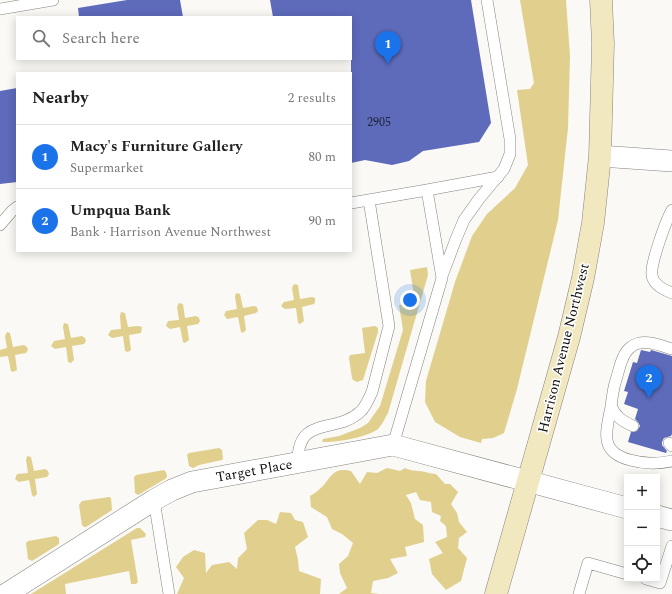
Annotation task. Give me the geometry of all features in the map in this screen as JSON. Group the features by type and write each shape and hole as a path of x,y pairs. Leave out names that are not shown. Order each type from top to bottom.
{"main road":[{"name":"Harrison Avenue Northwest","path":"496,594 569,338 583,278 593,223 600,156 603,87 603,44 600,0"}],"street":[{"path":"600,156 672,161"},
{"name":"Target Place","path":"6,594 154,500 172,490 192,482 393,445 624,507"},
{"path":"660,517 672,520"}],"lane":[{"path":"0,9 53,0"},
{"path":"393,445 451,250 464,220 504,169 510,154 510,140 486,0"},
{"path":"352,203 498,177"},
{"path":"427,190 442,278"},
{"path":"298,462 299,447 305,435 311,431 348,420 355,416 362,411 372,392 389,326 369,200"},
{"path":"0,225 16,208"},
{"path":"672,210 666,223 653,267 652,276 656,284 664,290 672,293"},
{"path":"672,349 642,343 631,347 624,356 611,396 606,438 610,449 620,458 653,464 672,461"},
{"path":"611,406 615,414 622,422 633,426"},
{"path":"154,500 166,594"},
{"path":"656,582 660,583 672,546"},
{"path":"579,594 588,563 624,573"}],"shaded area":[{"path":"520,0 566,0 570,56 568,128 558,220 517,389 504,433 493,438 482,439 481,443 460,437 435,422 425,402 426,381 455,282 472,236 487,214 515,188 528,165 517,90 530,89 534,83"},
{"path":"427,267 428,275 388,413 382,423 378,429 367,435 343,440 322,442 323,439 339,436 360,428 368,423 380,406 403,330 399,305 415,302 410,270"},
{"path":"294,284 298,285 300,299 315,298 314,304 302,307 304,321 300,324 298,323 296,308 285,309 281,306 284,302 294,300 292,288"},
{"path":"236,293 240,294 243,308 254,306 257,307 258,311 256,313 244,316 246,330 243,333 241,332 238,317 227,319 224,315 226,311 237,309 235,297"},
{"path":"179,303 183,304 185,318 196,316 200,321 198,324 187,326 189,340 185,343 183,342 180,327 170,329 166,326 168,321 179,320 177,307"},
{"path":"121,312 125,313 128,327 142,327 141,333 129,335 131,350 128,352 125,351 123,336 112,338 108,335 111,330 121,329"},
{"path":"64,323 68,324 71,338 82,336 86,341 84,344 72,346 74,360 71,363 68,362 66,347 55,349 51,346 54,341 65,339 63,327"},
{"path":"375,326 378,328 378,332 363,380 357,382 352,378 349,358 350,355 365,353 362,328"},
{"path":"7,332 10,333 13,347 24,345 28,350 26,353 15,355 17,370 13,372 11,371 8,356 0,357 0,350 7,348 5,336"},
{"path":"219,448 222,450 222,460 199,465 193,468 189,466 187,455 189,453"},
{"path":"27,456 31,457 34,471 45,469 49,474 47,477 35,479 37,494 34,497 32,495 29,480 19,482 15,479 17,474 28,473 26,460"},
{"path":"387,468 400,471 405,468 436,474 445,484 450,484 458,492 451,504 457,513 459,522 467,532 459,538 458,548 467,558 461,581 446,590 432,574 429,559 443,553 435,542 447,537 446,526 440,521 441,516 432,512 431,502 420,500 416,492 406,495 411,503 415,519 423,525 424,542 405,547 407,556 390,559 398,573 388,578 373,581 371,593 380,594 339,594 347,588 340,573 339,564 348,556 353,543 342,534 332,529 327,517 311,507 310,496 337,471 351,471 360,484 367,472 377,473"},
{"path":"164,470 167,477 165,479 138,495 135,493 134,477 136,475"},
{"path":"109,497 111,498 112,510 84,527 82,525 79,505 82,501"},
{"path":"280,512 291,513 295,520 303,522 308,537 295,547 299,571 321,579 320,594 177,594 184,578 176,567 183,557 194,550 205,553 206,573 212,565 229,562 237,569 238,558 247,549 244,533 258,520 267,520 276,524"},
{"path":"137,528 140,528 146,534 145,537 131,540 138,582 136,584 131,584 129,571 65,584 66,594 31,594"},
{"path":"56,536 59,538 59,544 32,561 28,559 26,543 28,541"}],"building":[{"path":"127,0 180,0 183,16 79,16 78,8"},
{"path":"270,0 471,0 491,123 479,142 423,151 409,161 392,165 365,160 352,163 352,16 273,16"},
{"path":"16,88 16,182 0,184 0,91"},
{"path":"641,350 650,352 651,350 672,356 672,434 671,436 664,438 662,442 662,445 667,451 666,453 628,442 631,432 637,431 640,426 635,419 638,409 624,404 628,392 624,391 633,362 637,363"}],"place":[{"name":"Macy's Furniture Gallery","path":"388,64"},
{"name":"Umpqua Bank","path":"649,398"}]}
